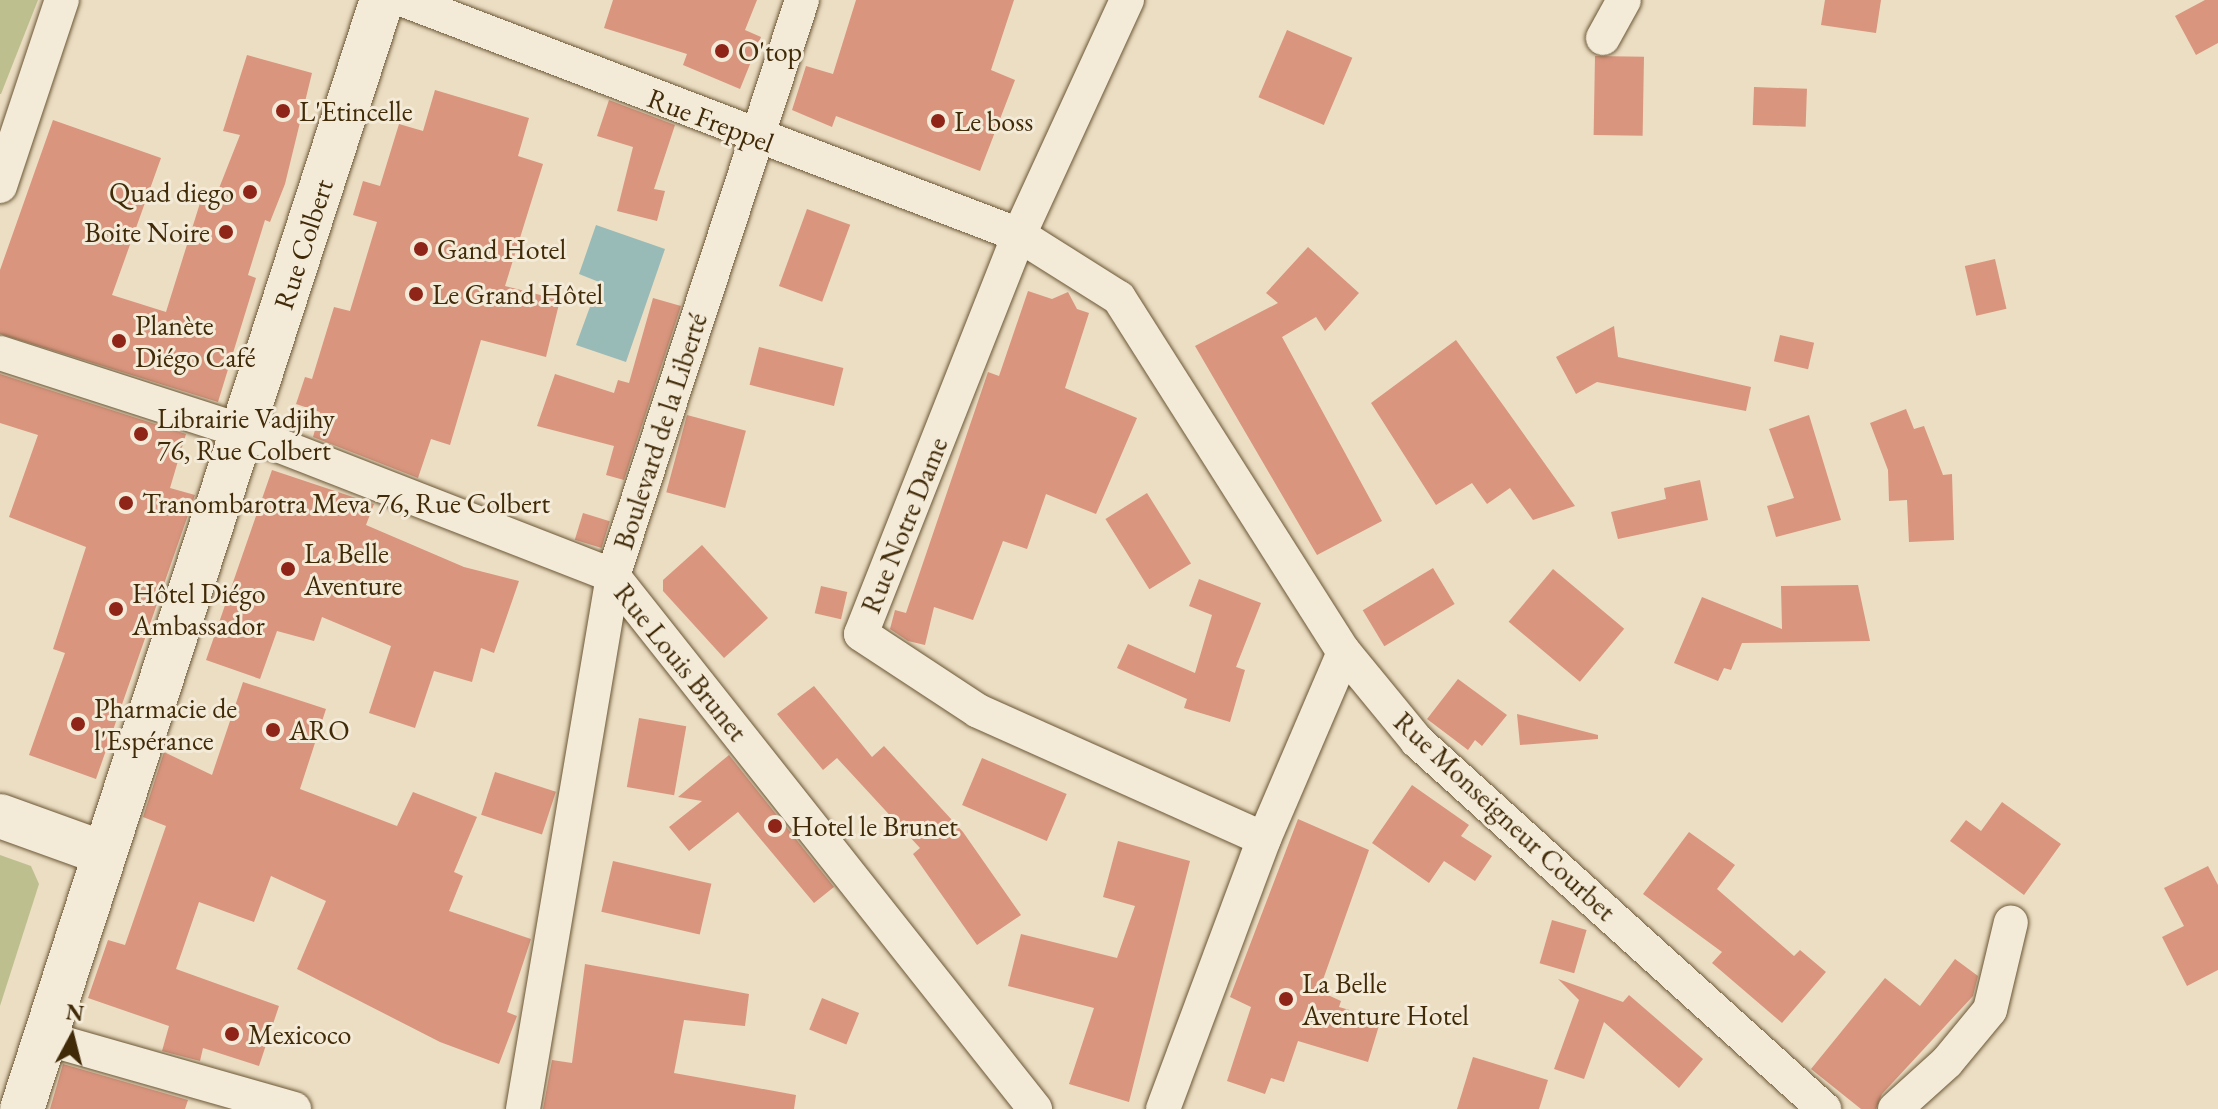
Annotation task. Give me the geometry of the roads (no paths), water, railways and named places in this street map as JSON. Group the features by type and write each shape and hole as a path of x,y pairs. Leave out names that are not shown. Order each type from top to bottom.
{"main road":[{"name":"Rue Colbert","path":"22,1109 100,852 242,431 382,0"},
{"path":"0,816 100,852"}],"street":[{"path":"0,186 62,0"},
{"name":"Rue Freppel","path":"404,0 755,137 1019,235"},
{"name":"Boulevard de la Liberté","path":"523,1109 613,576 802,0"},
{"name":"Rue Notre Dame","path":"1127,0 1019,235 861,634 978,711 1264,839"},
{"path":"1603,38 1624,0"},
{"name":"Rue Monseigneur Courbet","path":"1019,235 1119,298 1344,652 1417,741 1824,1109"},
{"name":"Rue Louis Brunet","path":"0,353 242,431 613,576 1035,1109"},
{"path":"1163,1109 1264,839 1344,652"},
{"path":"1895,1109 1947,1062 1990,1010 2011,922"},
{"path":"45,1038 294,1109"}],"water":[{"path":"596,225 665,249 626,362 576,345 599,282 579,274"}],"place":[{"name":"O'top","path":"722,51"},
{"name":"L'Etincelle","path":"283,111"},
{"name":"Le boss","path":"938,121"},
{"name":"Quad diego","path":"250,192"},
{"name":"Boite Noire","path":"226,232"},
{"name":"Gand Hotel","path":"421,249"},
{"name":"Le Grand Hôtel","path":"416,294"},
{"name":"Planète Diégo Café","path":"119,341"},
{"name":"Librairie Vadjihy 76, Rue Colbert","path":"141,434"},
{"name":"Tranombarotra Meva 76, Rue Colbert","path":"126,503"},
{"name":"La Belle Aventure","path":"288,569"},
{"name":"Hôtel Diégo Ambassador","path":"116,609"},
{"name":"Pharmacie de l'Espérance","path":"78,724"},
{"name":"ARO","path":"273,730"},
{"name":"Hotel le Brunet","path":"775,826"},
{"name":"La Belle Aventure Hotel","path":"1286,999"},
{"name":"Mexicoco","path":"232,1034"}]}
